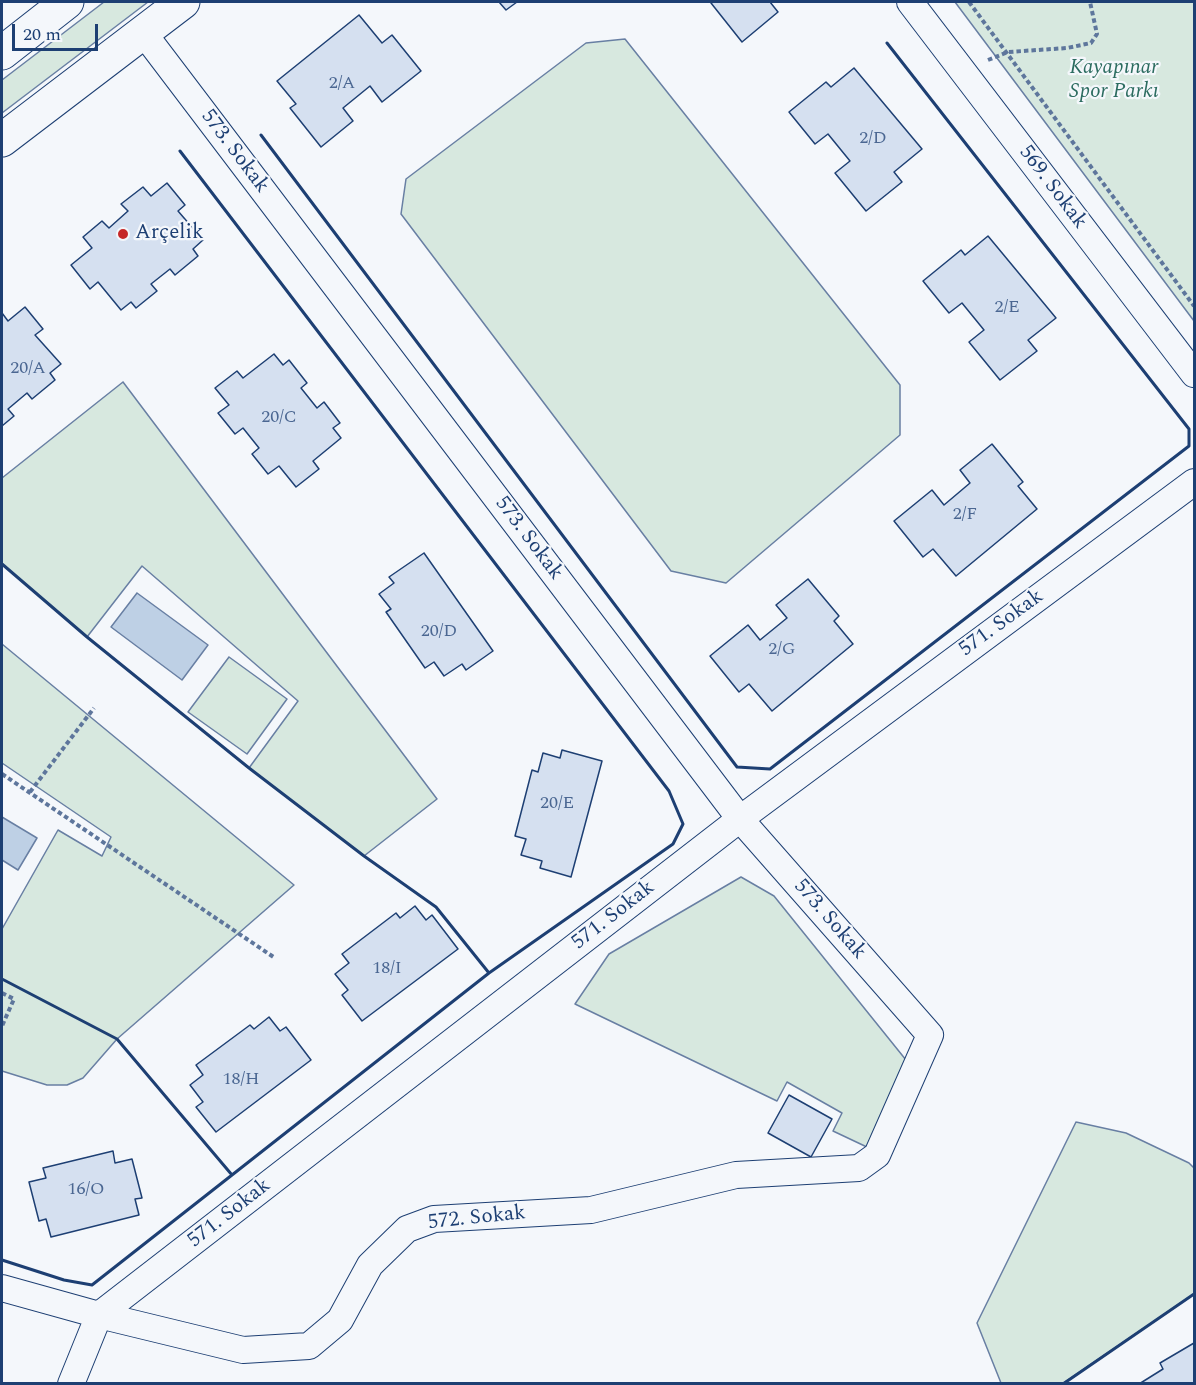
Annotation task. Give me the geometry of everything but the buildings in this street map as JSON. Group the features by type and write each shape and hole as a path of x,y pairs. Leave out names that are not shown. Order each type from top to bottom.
{"main road":[{"path":"2,52 67,2"},
{"path":"2,140 183,2"}],"street":[{"name":"569. Sokak","path":"910,2 1194,374"},
{"name":"573. Sokak","path":"142,31 740,819 930,1035"},
{"name":"571. Sokak","path":"99,1315 740,819 1194,482"},
{"name":"572. Sokak","path":"2,1288 99,1315 243,1350 309,1346 340,1320 370,1265 407,1229 434,1219 591,1210 736,1174 858,1168 877,1155 930,1035"},
{"path":"72,1383 99,1315"}],"path":[{"path":"969,2 1194,306"},
{"path":"962,69 1008,52 1067,48 1091,43 1097,34 1090,2"},
{"path":"30,792 94,708"},
{"path":"2,774 274,958"},
{"path":"2,993 14,999 2,1026"}],"green space":[{"path":"104,2 148,2 2,113 2,80"},
{"name":"Kayapınar Spor Parkı","path":"955,2 1194,2 1194,321"},
{"path":"625,39 900,385 900,435 726,583 671,571 401,214 406,179 586,43"},
{"path":"123,382 437,799 364,856 249,768 298,701 142,566 87,637 2,564 2,478"},
{"path":"2,644 294,885 117,1039 83,1078 67,1085 47,1085 2,1071 2,929 58,830 102,856 111,837 2,763"},
{"path":"229,657 287,699 247,754 188,712"},
{"path":"741,877 774,896 906,1060 869,1148 833,1131 842,1113 787,1082 777,1101 575,1004 609,954"},
{"path":"1076,1122 1126,1133 1189,1163 1194,1168 1194,1294 1063,1383 1001,1383 977,1323"}],"water":[{"path":"137,593 208,645 182,680 111,627"},
{"path":"2,817 37,838 18,870 2,860"}],"wall":[{"path":"261,135 737,767 770,769 1189,446 1189,429 887,43"},
{"path":"180,151 669,791 683,824 673,844 489,973"},
{"path":"2,564 87,637 249,768 364,856 436,907 489,973 232,1175"},
{"path":"2,979 117,1039 232,1175 92,1285 64,1280 2,1260"},
{"path":"1063,1384 1194,1294"}],"place":[{"name":"Arçelik","path":"123,234"}]}
